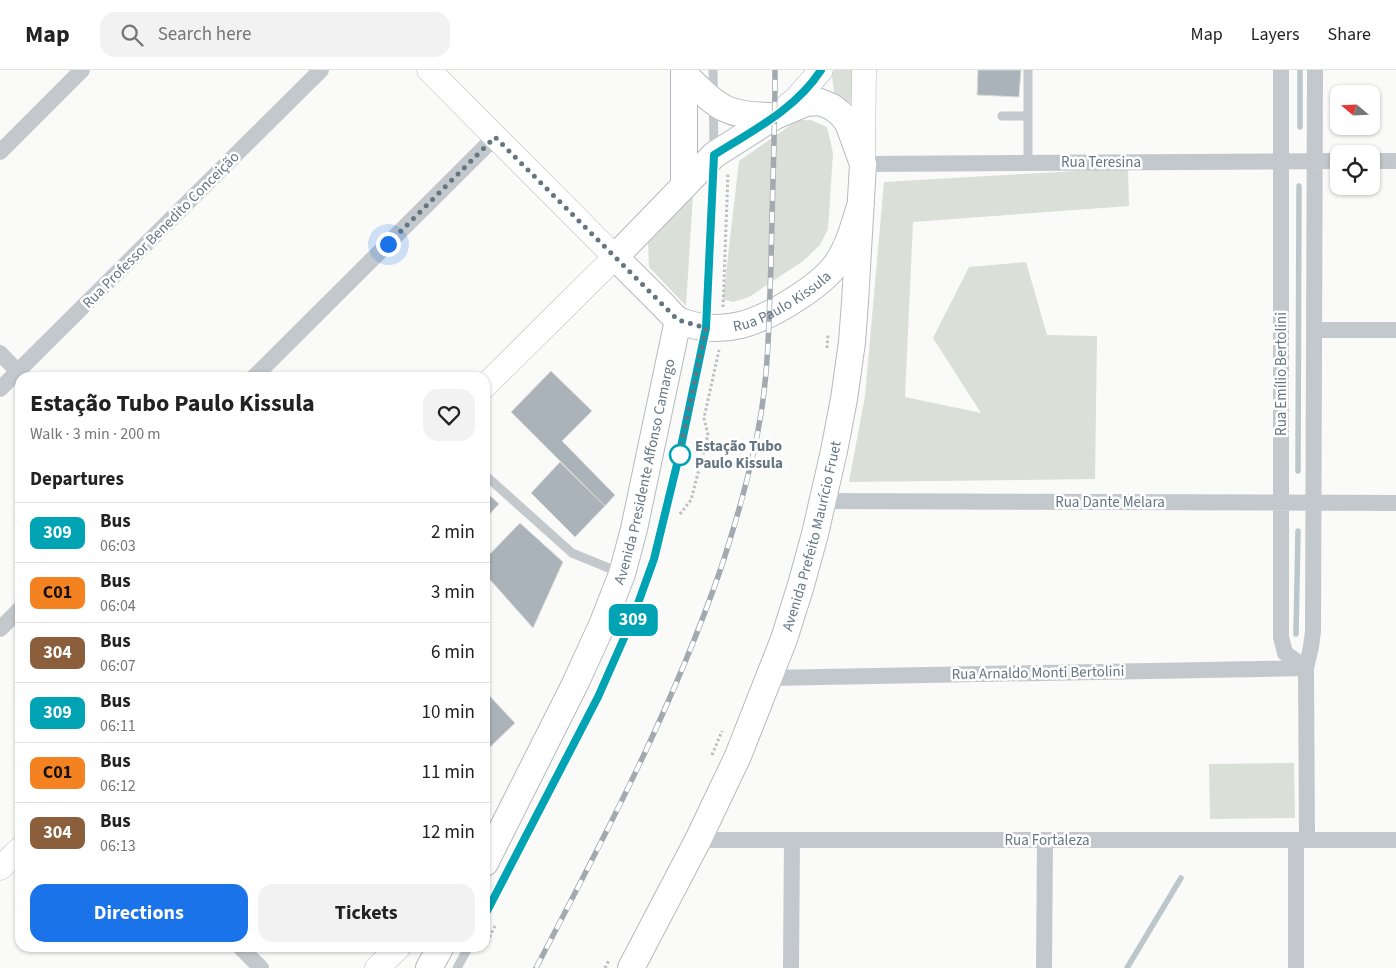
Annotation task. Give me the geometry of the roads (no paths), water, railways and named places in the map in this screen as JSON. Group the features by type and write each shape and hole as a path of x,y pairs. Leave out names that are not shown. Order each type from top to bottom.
{"main road":[{"path":"684,72 713,102 733,113 749,116 775,116"},
{"path":"684,72 684,186"},
{"path":"615,257 684,186 721,164 775,116 806,103 820,102 832,106 841,114 848,124 863,164"},
{"name":"Avenida Prefeito Maurício Fruet","path":"620,964 698,840 738,756 770,678 801,585 823,502 844,399 852,342 863,164"},
{"name":"Rua Paulo Kissula","path":"615,257 678,320 706,328 723,328 744,324 769,316 822,280 834,267 845,250 861,203"},
{"name":"Avenida Presidente Affonso Camargo","path":"490,843 585,662 622,574 634,529 678,320"},
{"path":"429,968 438,952"}],"street":[{"path":"0,152 82,70"},
{"name":"Rua Professor Benedito Conceição","path":"23,372 321,70"},
{"name":"Rua Paulo Kissula","path":"429,70 615,257"},
{"path":"775,116 796,99 821,70"},
{"name":"Avenida Prefeito Maurício Fruet","path":"863,164 864,70"},
{"name":"Rua Emílio Bertolini","path":"1281,70 1281,637 1285,653 1306,668"},
{"path":"1296,968 1302,840 1306,668 1312,638 1315,70"},
{"path":"259,372 495,137"},
{"name":"Rua Teresina","path":"863,164 1330,161"},
{"path":"1380,161 1396,161"},
{"path":"490,381 615,257"},
{"path":"1314,330 1396,330"},
{"path":"0,353 19,372"},
{"name":"Rua Professor Benedito Conceição","path":"0,389 15,378"},
{"name":"Rua Dante Melara","path":"823,502 1396,503"},
{"path":"0,629 15,615"},
{"name":"Rua Arnaldo Monti Bertolini","path":"770,678 1306,668"},
{"name":"Rua Fortaleza","path":"698,840 1396,840"},
{"path":"790,968 792,840"},
{"path":"1044,968 1045,840"},
{"path":"0,868 15,853"},
{"path":"245,952 261,968"},
{"path":"377,968 394,952"}],"lane":[{"path":"490,905 598,697 632,620 654,559 679,456 706,328 721,164 713,102 713,70"},
{"path":"1028,70 1028,163"},
{"path":"1002,116 1028,116"},
{"path":"490,479 572,553 622,574"},
{"path":"457,968 466,952"}],"waterway":[{"path":"1300,70 1300,127"},
{"path":"1298,471 1299,186"},
{"path":"1296,634 1298,531"},
{"path":"1127,968 1181,878"}],"railway":[{"path":"536,968 612,821 681,671 721,568 745,488 759,427 767,354 775,70"}],"place":[{"name":"Estação Tubo Paulo Kissula","path":"680,455"}]}
